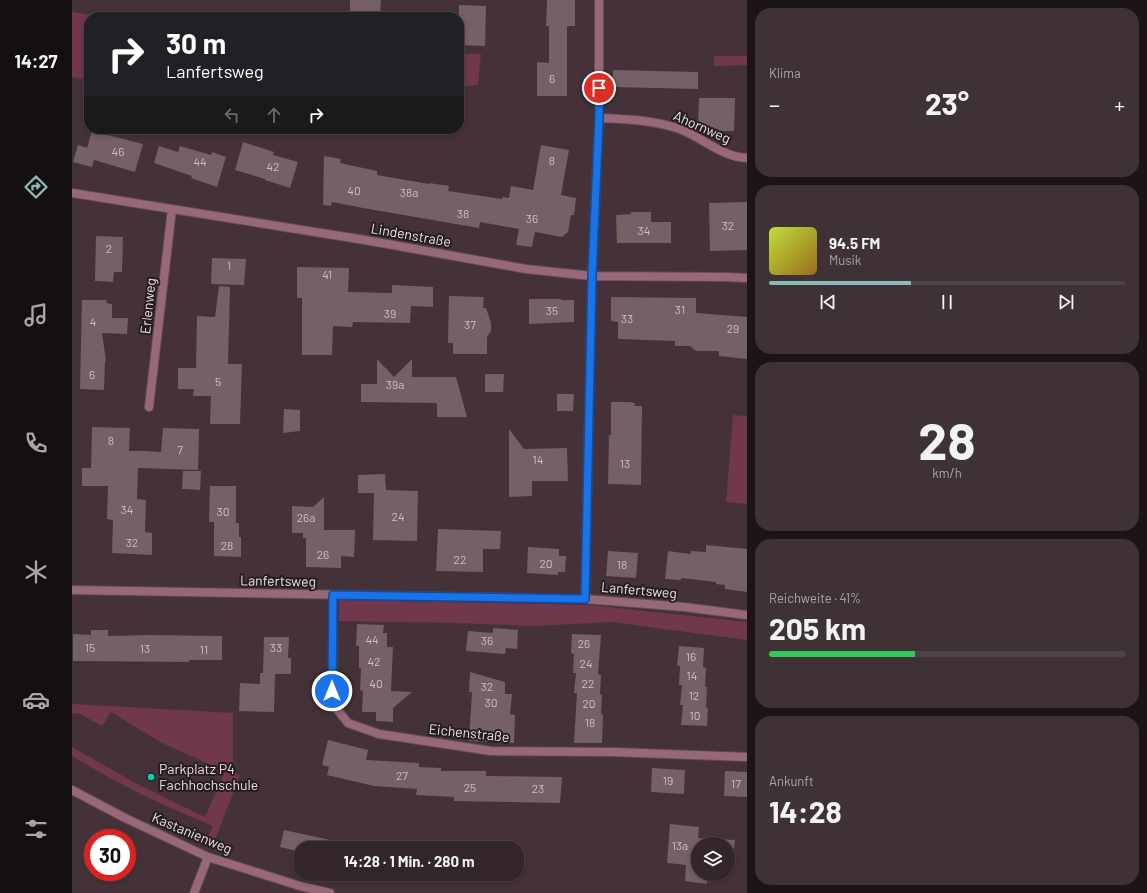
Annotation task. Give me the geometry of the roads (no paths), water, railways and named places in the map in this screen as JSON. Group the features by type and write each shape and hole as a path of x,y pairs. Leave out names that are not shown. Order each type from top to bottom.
{"street":[{"path":"585,599 592,276 599,118 599,0"},
{"name":"Ahornweg","path":"599,118 645,120 661,124 689,133 722,151 747,158"},
{"name":"Lindenstraße","path":"72,193 365,240 526,269 592,276 725,276 747,278"},
{"name":"Erlenweg","path":"149,407 172,209"},
{"name":"Lanfertsweg","path":"72,590 585,599 747,614"},
{"name":"Eichenstraße","path":"333,595 332,691 336,708 348,723 379,734 490,751 613,752 747,757"},
{"name":"Kastanienweg","path":"72,790 125,818 208,857 300,886 330,893"},
{"path":"194,893 208,857"}],"place":[{"name":"Parkplatz P4 Fachhochschule","path":"151,777"}]}
